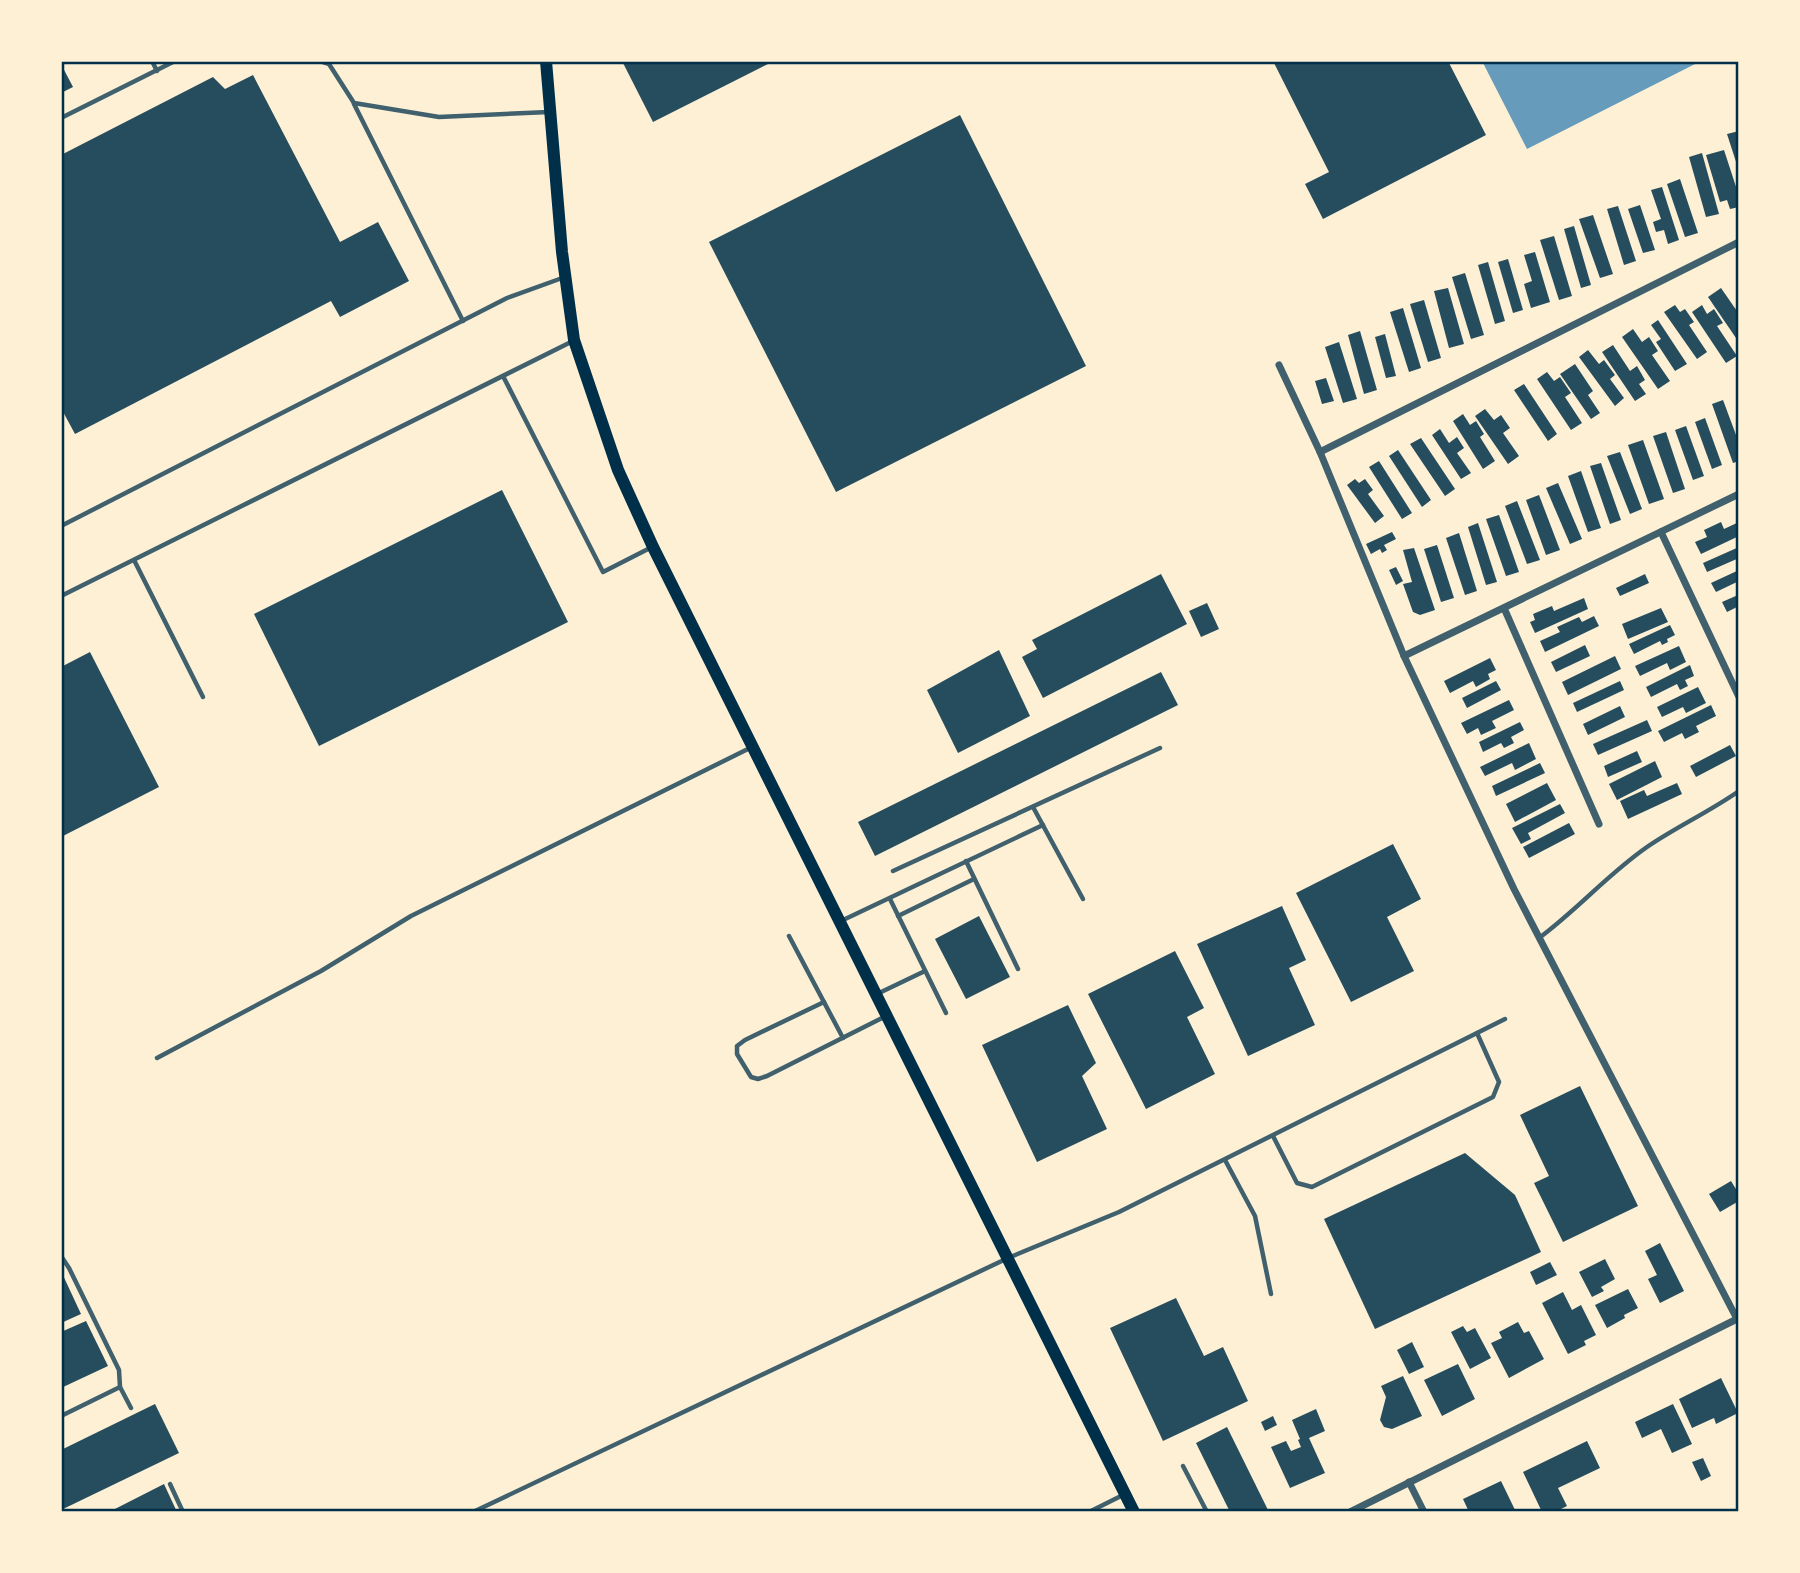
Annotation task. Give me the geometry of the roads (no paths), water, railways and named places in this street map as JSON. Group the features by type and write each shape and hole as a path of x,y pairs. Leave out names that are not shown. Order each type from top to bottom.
{"main road":[{"path":"546,61 565,277 574,340 618,470 653,547 1134,1512"}],"street":[{"path":"1320,452 1739,242"},
{"path":"1279,365 1320,452 1404,656 1539,938 1738,1319 1350,1512"},
{"path":"1404,656 1739,494"},
{"path":"1661,532 1739,697"},
{"path":"1504,608 1600,824"},
{"path":"1409,1482 1424,1512"}],"lane":[{"path":"152,61 157,71"},
{"path":"61,118 176,61"},
{"path":"320,61 330,64 354,103 463,321"},
{"path":"354,103 439,117 550,112"},
{"path":"61,526 507,299 565,277"},
{"path":"61,596 574,340"},
{"path":"503,376 603,572 653,547"},
{"path":"134,560 203,698"},
{"path":"157,1058 321,971 411,916 753,746"},
{"path":"893,872 1160,748"},
{"path":"1539,938 1647,847 1712,810 1739,791"},
{"path":"1033,807 1083,899"},
{"path":"840,922 1043,825"},
{"path":"966,861 1018,969"},
{"path":"898,915 974,878"},
{"path":"890,899 946,1013"},
{"path":"789,936 843,1038"},
{"path":"876,994 925,971"},
{"path":"824,1002 744,1040 737,1046 737,1054 751,1077 758,1079 887,1016"},
{"path":"473,1512 1007,1258 1119,1212 1505,1019"},
{"path":"1272,1136 1297,1183 1312,1187 1493,1097 1499,1082 1477,1033"},
{"path":"1225,1160 1255,1216 1271,1294"},
{"path":"61,1256 119,1370 120,1387 131,1408"},
{"path":"61,1416 120,1387"},
{"path":"1184,1466 1207,1512"},
{"path":"170,1485 183,1512"},
{"path":"1089,1512 1125,1494"}],"water":[{"path":"1482,61 1701,61 1527,149"}]}
